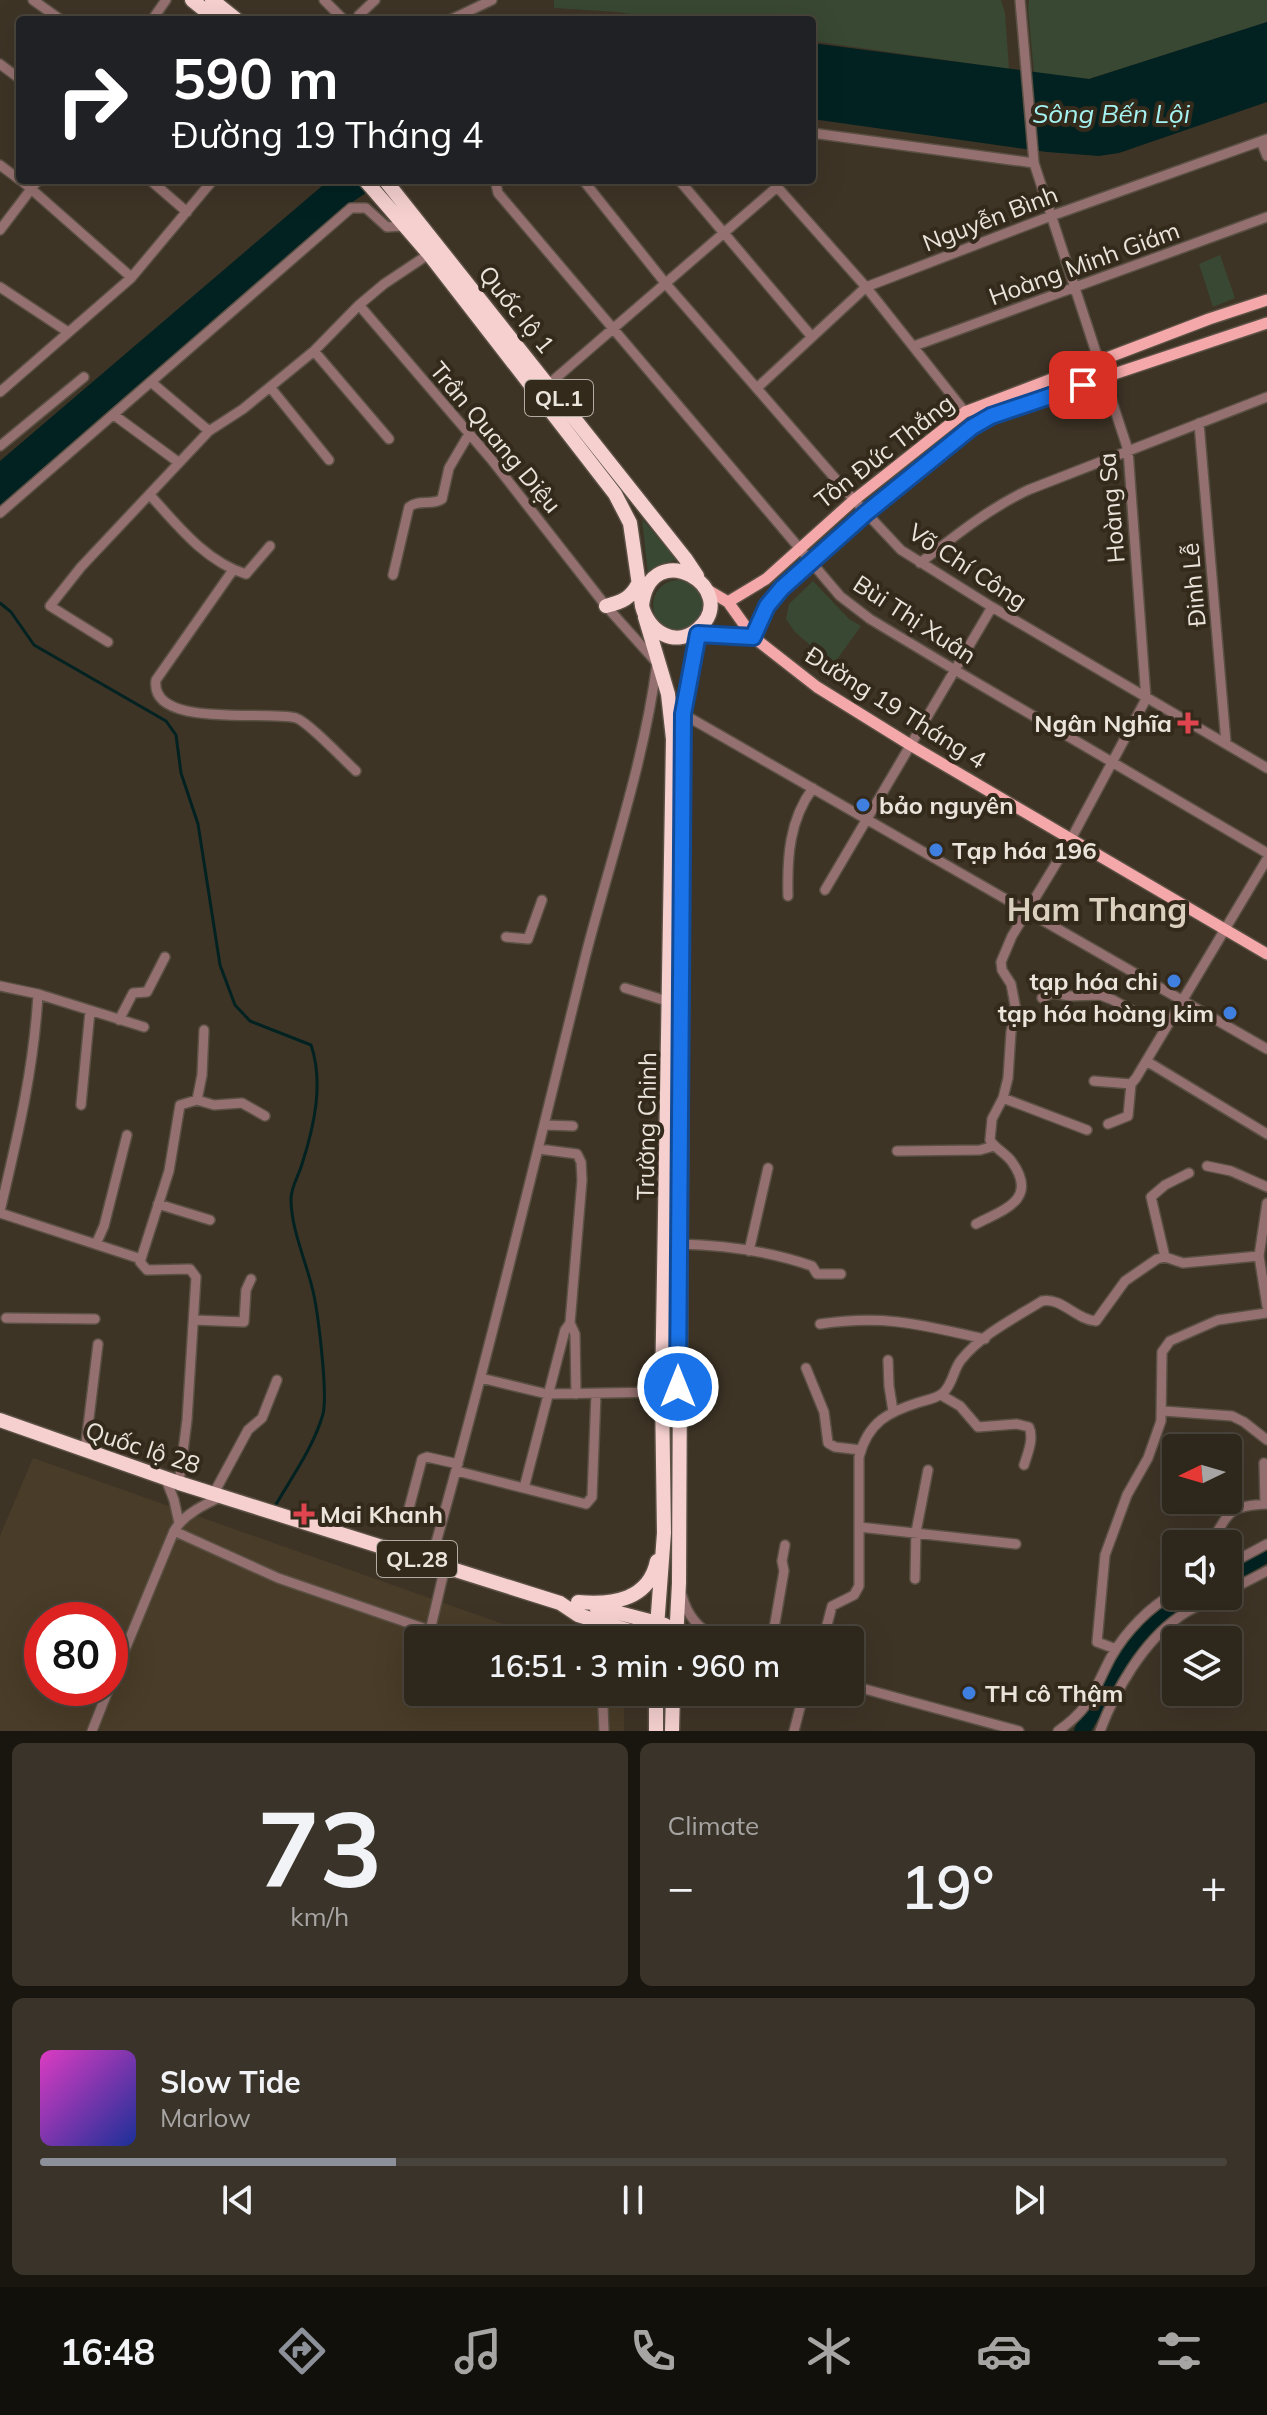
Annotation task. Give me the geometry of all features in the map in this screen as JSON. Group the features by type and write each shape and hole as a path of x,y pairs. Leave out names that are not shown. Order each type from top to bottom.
{"highway":[{"path":"212,0 232,16"},
{"path":"194,1 212,16"},
{"name":"QL.1","path":"369,184 410,223"},
{"name":"QL.1","path":"387,184 410,223"},
{"name":"Quốc lộ 1","path":"410,223 429,254 615,494 630,523 644,611"},
{"name":"Quốc lộ 1","path":"410,223 549,384 703,584"},
{"path":"679,570 690,573 703,584 709,610 696,632 669,637 651,627 644,611 644,594 657,576 679,570"},
{"path":"606,606 633,595 638,584"},
{"name":"Trường Chinh","path":"644,611 668,694 673,739 662,1392 664,1533 657,1623"},
{"name":"Trường Chinh","path":"676,1626 683,714 696,632"},
{"name":"Quốc lộ 28","path":"0,1420 85,1451 438,1566"},
{"path":"578,1608 631,1597 641,1591 655,1570 664,1533"},
{"name":"QL.28","path":"438,1566 578,1608 662,1626"},
{"path":"578,1608 605,1626"},
{"name":"QL.28","path":"578,1608 622,1626"},
{"path":"655,1706 656,1731"},
{"path":"672,1706 672,1731"}],"main road":[{"name":"Tôn Đức Thắng","path":"728,602 766,579 854,500 965,412 1267,300"},
{"name":"Tôn Đức Thắng","path":"753,637 767,606 782,588 866,513 981,422 1036,400 1267,323"},
{"name":"Đường 19 Tháng 4","path":"703,584 728,602 753,637 817,687 1267,954"},
{"path":"696,632 753,637"}],"street":[{"path":"33,0 55,16"},
{"path":"324,0 340,16"},
{"path":"359,16 375,0"},
{"path":"458,16 492,0"},
{"name":"Hoàng Sa","path":"1020,0 1034,163 1128,450 1146,699"},
{"path":"816,134 1034,163"},
{"path":"1264,140 1267,156"},
{"name":"Nguyễn Bình","path":"758,387 866,287 1051,216 1264,140"},
{"path":"0,230 35,184 131,277"},
{"path":"155,184 187,212"},
{"path":"0,392 131,277 210,184"},
{"name":"Bùi Thị Xuân","path":"495,184 498,193 810,563 850,604 955,670 1267,853"},
{"name":"Võ Chí Công","path":"586,184 666,284 901,550 1146,699 1267,768"},
{"path":"682,184 812,337"},
{"path":"549,384 724,234 774,184 866,287 965,412"},
{"path":"0,513 351,208 366,208 387,227 410,223"},
{"name":"Hoàng Minh Giám","path":"914,346 1267,217"},
{"path":"108,642 50,606 81,567 209,431 314,351 384,284 429,254"},
{"path":"0,287 68,332"},
{"name":"Trần Quang Diệu","path":"359,305 469,434 606,606 657,663"},
{"path":"314,351 389,439"},
{"path":"0,446 84,377"},
{"path":"151,382 209,431"},
{"path":"270,387 329,460"},
{"path":"920,563 1006,501 1267,397"},
{"path":"114,415 178,462"},
{"name":"Đinh Lễ","path":"1199,423 1226,743"},
{"path":"393,575 409,507 415,503 436,503 442,499 449,468 469,434"},
{"path":"150,495 203,550 233,570 246,574 270,546"},
{"path":"233,570 156,680 155,690 159,700 186,712 298,718 356,771"},
{"path":"825,890 992,607"},
{"path":"431,1626 438,1566 458,1468 650,711 657,663"},
{"path":"976,1224 1014,1205 1020,1192 1013,1163 990,1140 990,1125 995,1109 1003,1098 1010,1066 1011,1032 1016,1010 1011,984 1000,965 1012,936 1071,839 1146,699"},
{"path":"683,714 1267,1049"},
{"path":"788,896 787,867 793,828 813,788"},
{"path":"1108,1124 1128,1116 1131,1084 1148,1062 1267,859"},
{"path":"506,937 528,939 542,900"},
{"path":"119,1020 133,993 147,992 165,957"},
{"path":"0,986 38,994 144,1027"},
{"path":"625,988 670,1002"},
{"path":"1042,998 1052,993 1100,995 1165,1029"},
{"path":"38,994 36,1039 29,1084 0,1212 141,1259"},
{"path":"81,1105 90,1011"},
{"path":"197,1100 203,1069 204,1030"},
{"path":"1148,1062 1267,1134"},
{"path":"1094,1081 1131,1084"},
{"path":"1003,1098 1087,1130"},
{"path":"128,1643 176,1527 172,1480 194,1320 195,1273 190,1269 147,1270 142,1267 141,1259 169,1171 178,1109 183,1103 197,1100 214,1105 242,1103 265,1116"},
{"path":"545,1125 573,1126"},
{"path":"96,1244 104,1226 127,1135"},
{"path":"897,1151 980,1150 994,1146"},
{"path":"539,1149 571,1152 577,1154 581,1162 570,1323 575,1334 576,1394"},
{"path":"1207,1166 1231,1171 1267,1187"},
{"path":"749,1251 768,1168"},
{"path":"1165,1257 1151,1197 1165,1185 1189,1173"},
{"path":"1267,1203 1259,1256 1267,1306"},
{"path":"158,1204 210,1220"},
{"path":"679,1244 749,1251 806,1264 813,1267 817,1274 841,1274"},
{"path":"827,1626 832,1606 854,1595 859,1586 861,1450 869,1432 893,1411 941,1395 961,1361 985,1339 1047,1299 1086,1320 1096,1321 1131,1275 1146,1264 1165,1257 1183,1263 1259,1256"},
{"path":"194,1320 243,1323 246,1290 251,1279"},
{"path":"1116,1649 1097,1642 1105,1555 1127,1495 1158,1436 1163,1411 1162,1352 1170,1341 1227,1317 1267,1313"},
{"path":"6,1318 95,1319"},
{"path":"820,1324 853,1319 888,1319 985,1339"},
{"path":"524,1488 547,1394 565,1330 570,1323"},
{"path":"85,1451 98,1344"},
{"path":"888,1360 893,1411"},
{"path":"806,1368 824,1412 828,1443 835,1447 861,1450"},
{"path":"481,1378 547,1394 662,1392"},
{"path":"176,1527 219,1494 248,1430 262,1418 277,1380"},
{"path":"408,1512 422,1459 427,1457 581,1504 590,1501 596,1394"},
{"path":"941,1395 960,1406 978,1427 1017,1424 1029,1427 1030,1447 1024,1465"},
{"path":"1163,1411 1236,1417 1267,1440"},
{"path":"1219,1530 1232,1510 1244,1505 1266,1504 1264,1463"},
{"path":"915,1579 916,1532 928,1470"},
{"path":"176,1527 278,1578 416,1626"},
{"path":"859,1527 1016,1544"},
{"path":"1242,1557 1267,1544"},
{"path":"774,1626 785,1545"},
{"path":"1242,1584 1267,1571"},
{"path":"679,1583 690,1618 697,1626"},
{"path":"1058,1731 1088,1706 1116,1649 1162,1600"},
{"path":"1100,1731 1129,1674 1150,1645 1178,1617 1191,1610"},
{"path":"864,1689 1019,1731"},
{"path":"92,1731 102,1706"},
{"path":"602,1706 604,1731"},
{"path":"672,1712 674,1706"},
{"path":"794,1731 800,1706"}],"shaded area":[{"path":"33,1458 508,1626 404,1626 404,1706 624,1706 624,1731 0,1731 0,1536"}],"green space":[{"path":"554,0 1001,0 1005,13 1009,69 816,42 816,16 644,16 554,8"},
{"path":"1029,0 1267,0 1267,22 1089,79 1034,73"},
{"path":"1220,255 1235,298 1213,307 1199,264"},
{"path":"642,519 677,560 665,563 648,575"},
{"path":"678,580 696,587 703,605 696,623 678,630 660,623 653,605 660,587"},
{"path":"813,581 849,619 861,626 833,665 795,632 786,619 789,604"}],"water":[{"name":"Sông Bến Lội","path":"1267,22 1267,102 1119,153 1099,156 1047,152 816,120 816,44 1089,79"},
{"path":"324,184 379,184 345,207 319,233 0,508 0,461"}],"waterway":[{"path":"0,603 11,612 34,645 166,721 176,735 181,773 198,824 220,965 235,1005 250,1021 311,1045 317,1074 316,1105 291,1199 296,1232 317,1314 324,1403 314,1438 275,1506"},
{"path":"1242,1568 1267,1554"},
{"path":"1082,1731 1137,1642 1171,1610"}],"place":[{"name":"Ngân Nghĩa","path":"1188,723"},
{"name":"bảo nguyên","path":"863,805"},
{"name":"Tạp hóa 196","path":"936,850"},
{"name":"tạp hóa chi","path":"1174,981"},
{"name":"tạp hóa hoàng kim","path":"1230,1013"},
{"name":"Mai Khanh","path":"304,1514"},
{"name":"TH cô Thậm","path":"969,1693"}],"district":[{"name":"Ham Thang","path":"1097,909"}],"route":[{"path":"678,1387 683,714 698,634 753,637 767,606 782,588 866,513 972,427 991,416 1083,385"}]}
